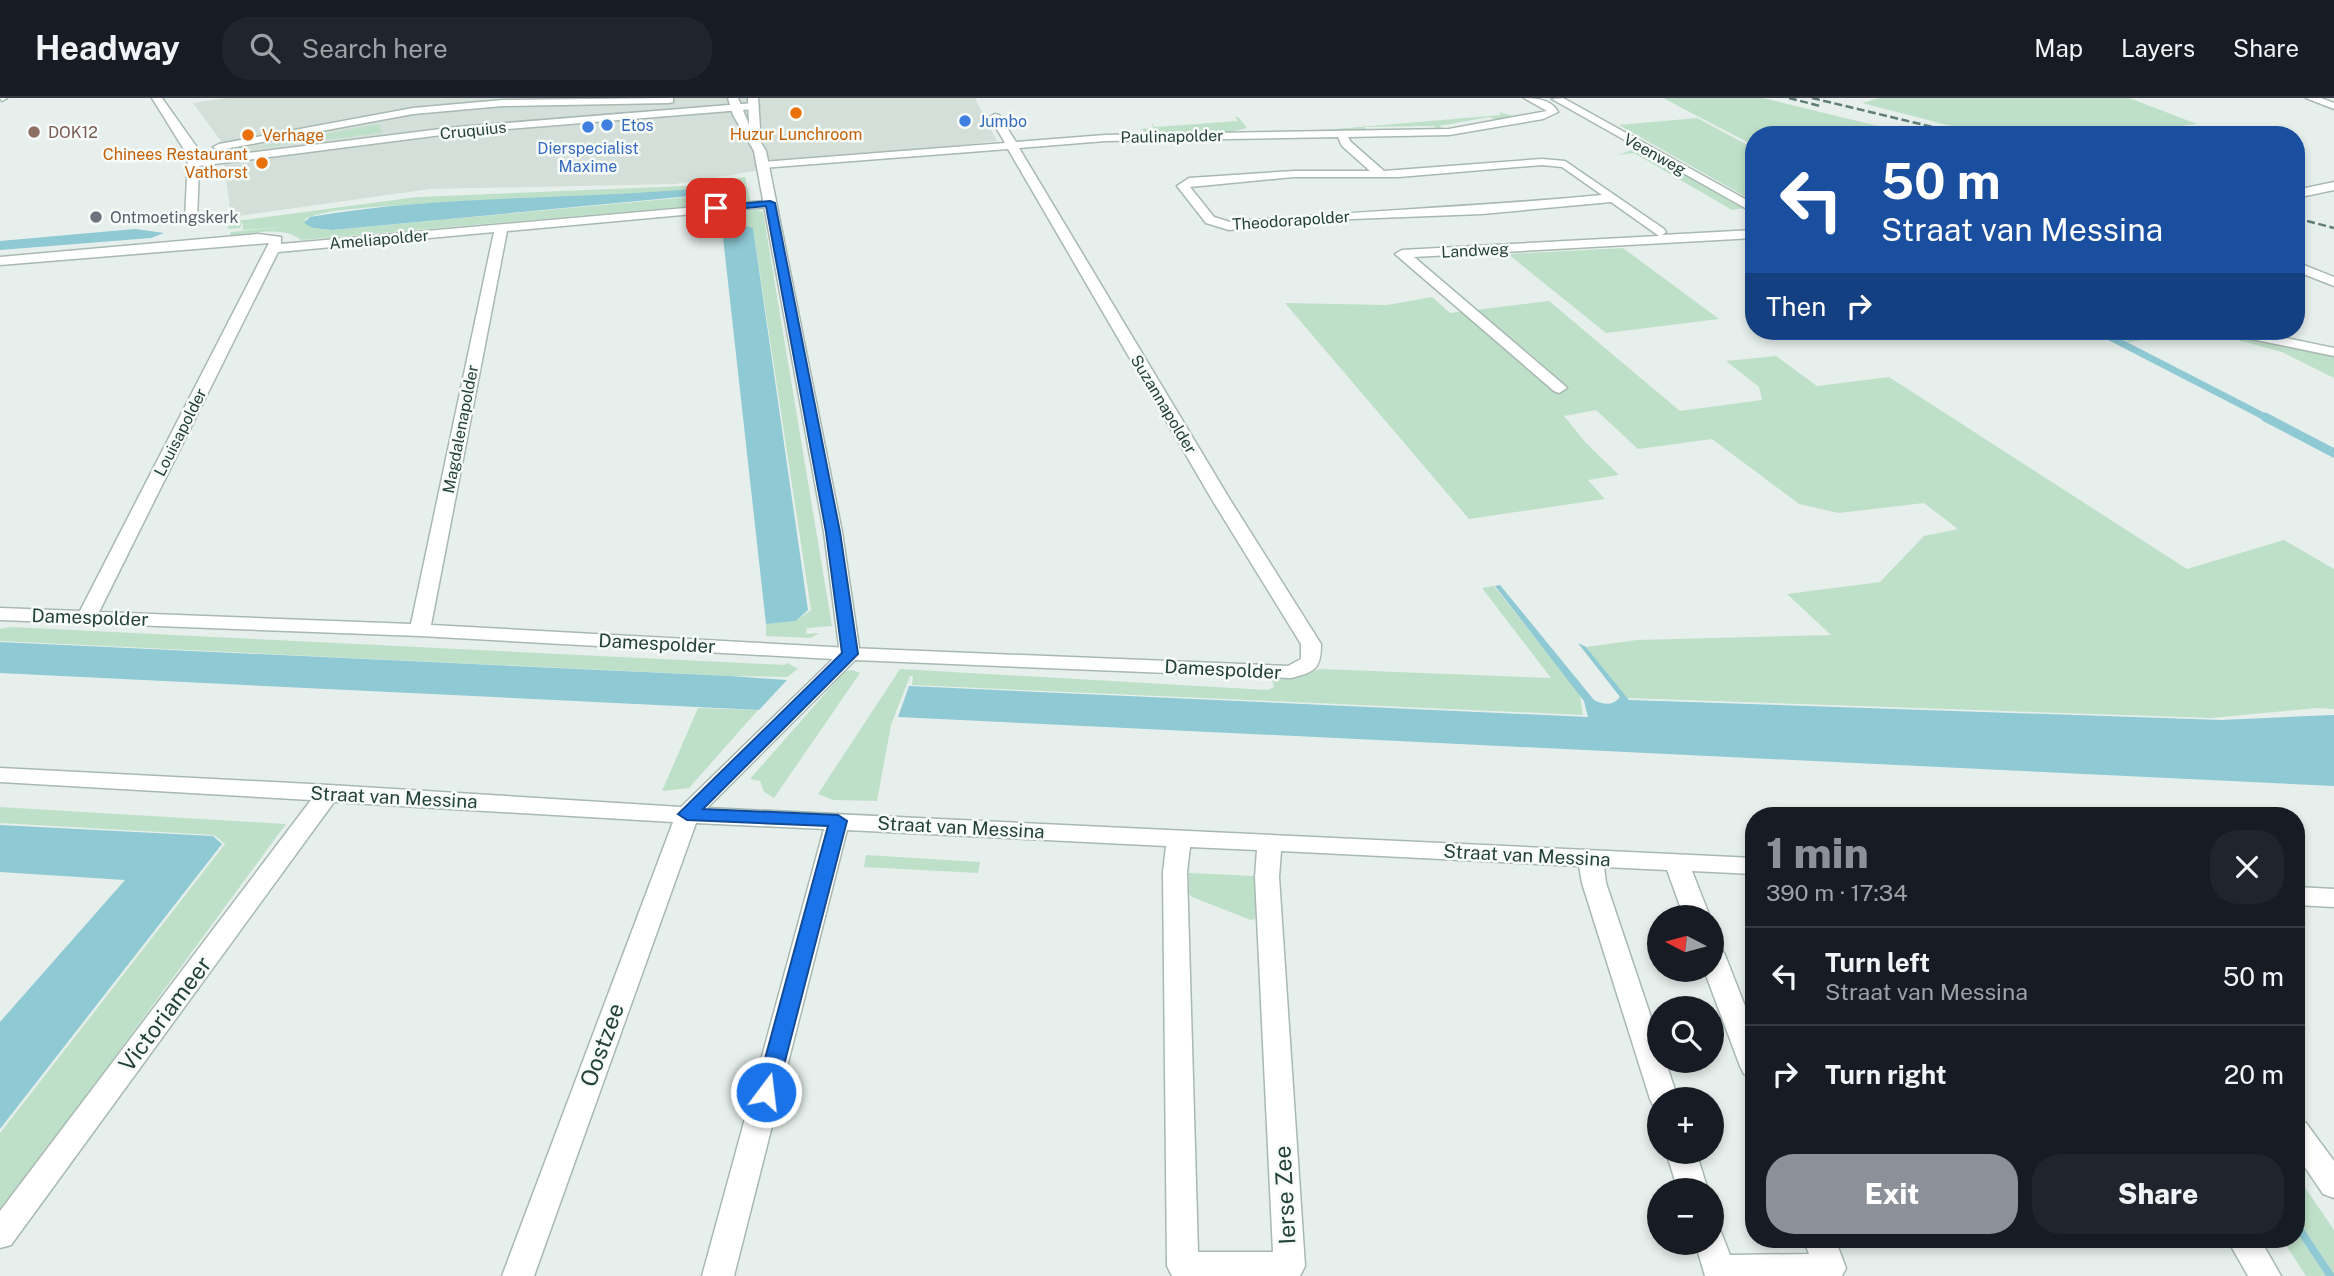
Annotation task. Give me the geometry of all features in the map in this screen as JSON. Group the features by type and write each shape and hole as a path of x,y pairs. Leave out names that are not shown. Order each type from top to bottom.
{"street":[{"path":"157,98 193,157 191,219"},
{"name":"Paulinapolder","path":"762,165 1105,138 1259,132 1342,135 1452,132 1544,116 1553,112 1529,98"},
{"path":"2311,98 2334,106"},
{"name":"Cruquius","path":"193,157 437,109 503,103 677,99"},
{"name":"Cruquius","path":"690,99 753,102"},
{"name":"Veenweg","path":"1558,99 1745,204"},
{"path":"733,101 756,142"},
{"name":"Cruquius","path":"193,157 733,101"},
{"path":"687,814 850,654 833,532 756,142 753,102"},
{"name":"Suzannapolder","path":"995,117 1016,157 1220,498 1311,644 1311,662"},
{"path":"1342,135 1346,144 1381,174"},
{"name":"Theodorapolder","path":"1614,198 1482,210 1352,215 1229,226 1210,220 1183,186 1189,181 1244,177 1381,174 1556,162 1568,166 1614,198 1660,232"},
{"path":"2305,192 2334,186"},
{"name":"Ameliapolder","path":"7,260 258,238 276,240 274,249 770,203"},
{"name":"Magdalenapolder","path":"420,630 500,228"},
{"name":"Landweg","path":"1559,388 1402,254 1745,235"},
{"name":"Louisapolder","path":"87,616 274,249"},
{"path":"0,275 7,260"},
{"path":"2305,270 2334,282"},
{"path":"2276,340 2334,352"},
{"name":"Damespolder","path":"0,614 420,630 850,654 1291,672 1311,662"},
{"name":"Straat van Messina","path":"0,775 687,814 1745,866"},
{"name":"Victoriameer","path":"0,1234 329,792"},
{"name":"Oostzee","path":"518,1276 687,814"},
{"path":"718,1276 838,821"},
{"name":"Ierse Zee","path":"1179,838 1175,872 1183,1266 1290,1266 1267,877 1269,843"},
{"path":"1590,857 1594,883 1660,1087"},
{"path":"1677,863 1693,905"},
{"path":"2305,896 2334,898"},
{"path":"1722,982 1745,1042"},
{"path":"2305,1144 2334,1185"},
{"path":"1714,1255 1718,1269 1830,1268 1822,1248"},
{"path":"2248,1248 2265,1276"}],"shaded area":[{"path":"227,98 975,98 997,141 809,162 675,184 430,189 231,217 221,141 193,103"}],"green space":[{"path":"1663,98 1763,98 1878,126 1745,126 1745,141"},
{"path":"1879,98 2129,98 2197,124 1951,126 1862,103"},
{"path":"1499,112 1513,116 1498,120 1489,117 1439,126 1445,129 1438,130 1434,126 1365,127 1366,131 1324,130 1501,115"},
{"path":"1235,117 1247,128 1231,132 1148,134 1135,125 1141,129 1153,128 1152,123 1155,127 1238,121"},
{"path":"1697,118 1745,144 1745,196 1619,125"},
{"path":"379,124 382,133 246,149"},
{"path":"1639,148 1745,208 1732,210 1634,153 1617,155"},
{"path":"745,177 750,201 301,240 294,235 276,232 229,236 231,232 281,227 243,230 243,222 240,228 228,229 229,222 417,197 685,186","holes":["724,186 733,193 332,230 313,228 305,219 340,210 445,202 645,194"]},
{"path":"758,210 763,212 832,626 807,628 806,634 820,633 810,638 766,636 766,624 796,621 811,610 753,228 722,228 723,221 714,222 714,214 719,218 725,217 724,213"},
{"path":"1623,248 1719,319 1606,333 1508,254"},
{"path":"1432,297 1450,313 1549,301 1680,411 1762,400 1759,387 1726,361 1776,356 1817,386 1889,377 2187,569 2284,540 2334,569 2334,709 2317,708 2211,718 1626,698 1586,647 1637,640 1831,635 1787,594 1880,582 1924,536 1958,529 1924,503 1839,513 1799,504 1712,439 1638,449 1596,410 1564,416 1586,443 1619,475 1588,480 1605,499 1469,519 1285,303 1387,305"},
{"path":"2237,340 2262,340 2334,355 2334,378 2282,352"},
{"path":"1494,586 1580,695 1583,715 912,685 913,676 910,676 891,725 877,801 833,800 818,794 900,669 1268,690 1274,687 1272,680 1294,678 1320,669 1551,678 1482,588"},
{"path":"11,627 787,663 798,669 787,677 730,676 0,641 0,629"},
{"path":"852,670 860,673 774,798 764,792 760,781 750,779 844,672"},
{"path":"698,708 758,710 689,788 662,791"},
{"path":"0,807 286,824 0,1213 0,1133 225,844 214,835 0,823"},
{"path":"866,855 980,862 978,873 864,867"},
{"path":"1189,873 1255,876 1255,919 1251,920 1192,897 1189,894"},
{"path":"2305,1187 2334,1230 2334,1274 2305,1230"},
{"path":"2305,1244 2326,1276 2306,1276 2288,1248 2305,1248"}],"water":[{"path":"724,186 732,188 733,192 332,230 313,228 304,223 310,217 413,204"},
{"path":"722,228 753,228 808,610 796,621 766,624"},
{"path":"135,229 164,233 151,238 0,250 0,241"},
{"path":"1500,585 1594,700 1601,703 1608,704 1620,697 1578,643 1586,647 1629,700 2221,720 2334,715 2334,786 898,717 909,686 1588,717 1584,701 1495,586"},
{"path":"0,642 787,680 759,710 0,673"},
{"path":"0,825 213,836 222,844 0,1129 0,1022 125,880 0,872"},
{"path":"2305,1230 2334,1274 2326,1276 2305,1244"}],"waterway":[{"path":"2115,340 2269,419"},
{"path":"2265,417 2334,453"}],"railway":[{"path":"1789,98 1820,106"},
{"path":"1812,98 1929,126"},
{"path":"2305,220 2334,228"}],"place":[{"name":"Huzur Lunchroom","path":"796,113"},
{"name":"Jumbo","path":"965,121"},
{"name":"Etos","path":"607,125"},
{"name":"Dierspecialist Maxime","path":"588,127"},
{"name":"DOK12","path":"34,132"},
{"name":"Verhage","path":"248,135"},
{"name":"Chinees Restaurant Vathorst","path":"262,163"},
{"name":"Ontmoetingskerk","path":"96,217"}],"route":[{"path":"716,208 770,203 833,532 850,654 687,814 838,821 766,1092"}]}
